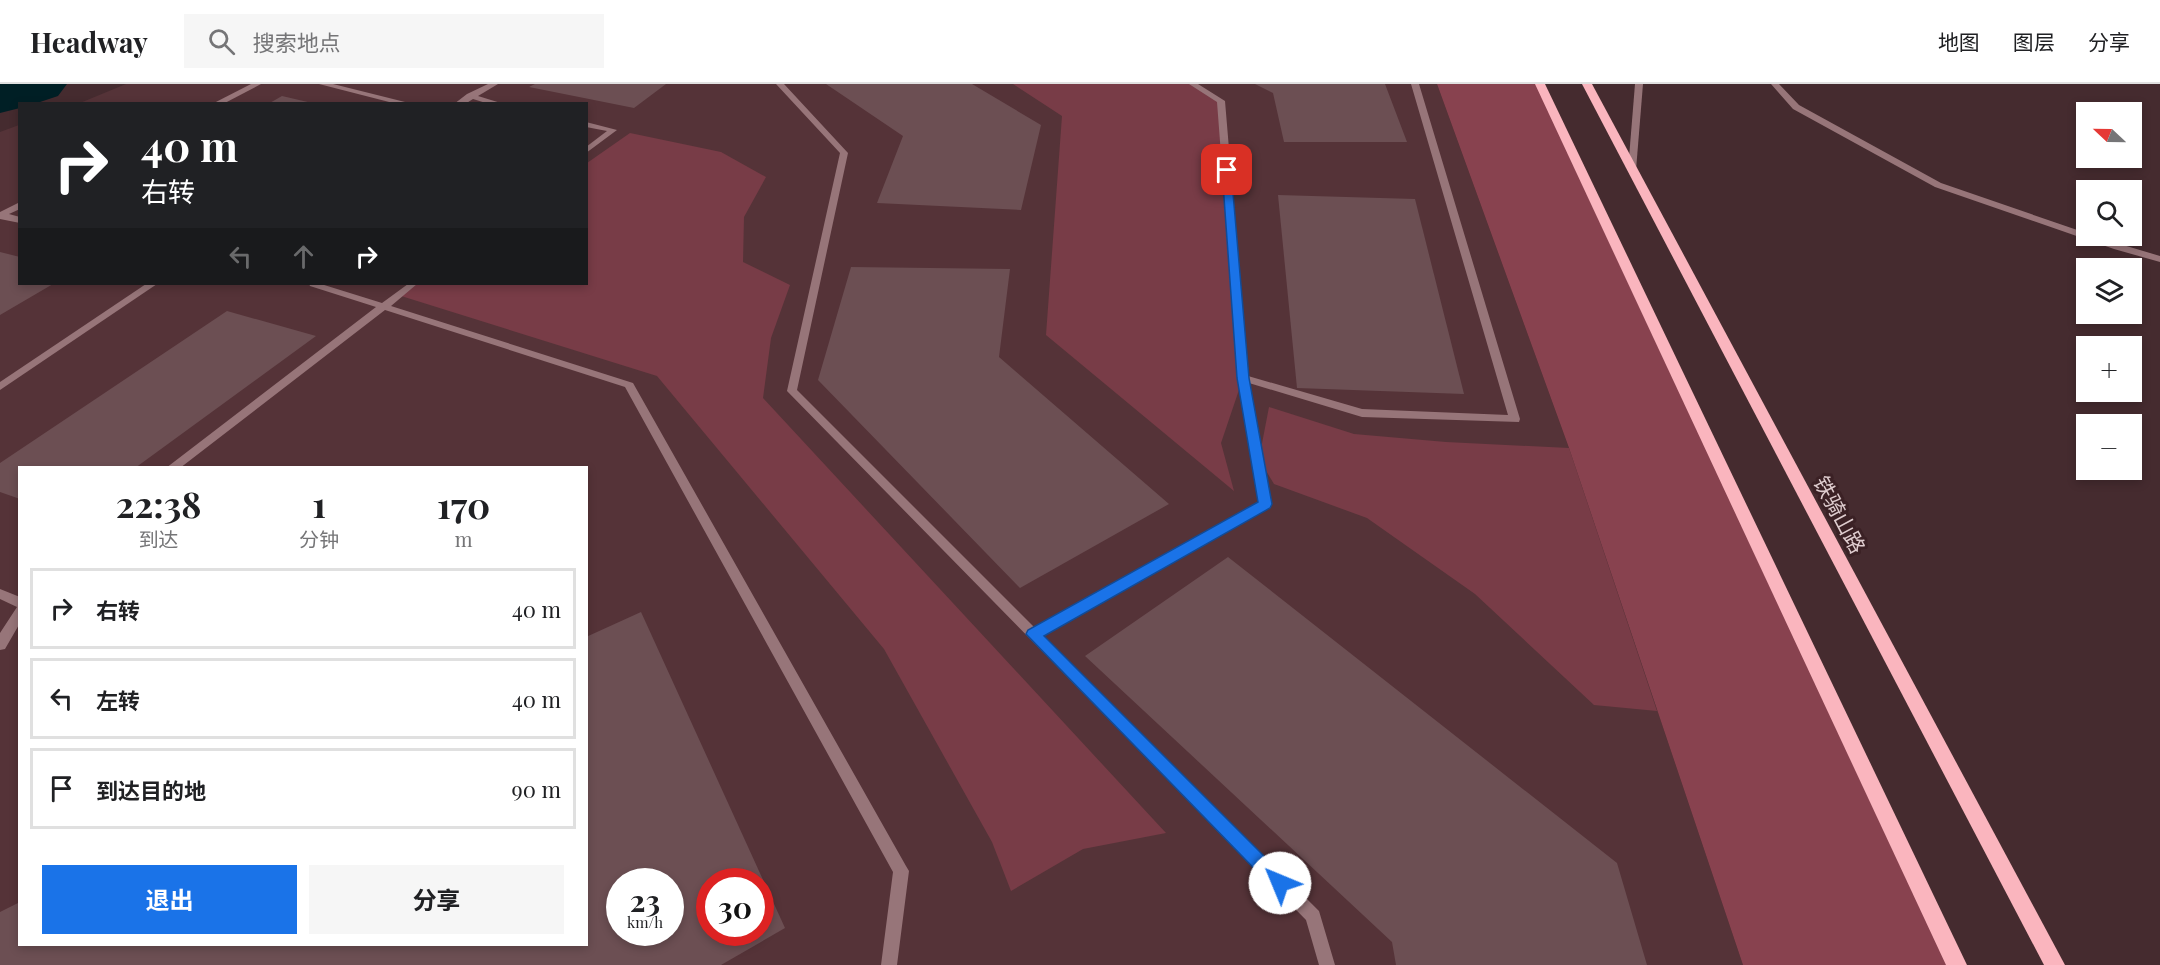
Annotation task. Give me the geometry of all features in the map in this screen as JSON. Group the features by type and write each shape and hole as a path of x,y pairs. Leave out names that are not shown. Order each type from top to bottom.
{"main road":[{"path":"1540,84 1957,965"},
{"name":"铁骑山路","path":"1587,84 2055,965"}],"street":[{"path":"220,102 257,84"},
{"path":"322,84 400,102"},
{"path":"461,102 494,84"},
{"path":"780,84 844,153 792,391 1313,916 1327,965"},
{"path":"1034,634 1265,504 1243,378 1221,100 1193,84"},
{"path":"1243,378 1362,413 1515,419 1415,84"},
{"path":"1632,170 1639,84"},
{"path":"1775,84 1796,107 1938,185 2117,247 2160,259"},
{"path":"470,96 492,102"},
{"path":"588,124 613,130 588,149"},
{"path":"0,215 18,206"},
{"path":"0,215 18,220"},
{"path":"0,387 151,285"},
{"path":"316,285 629,386 901,871 889,965"},
{"path":"175,466 412,285"},
{"path":"0,594 18,602"},
{"path":"0,645 18,614"}],"shaded area":[{"path":"126,84 1437,84 1569,448 1743,965 0,965 0,132 18,125 18,285 588,285 588,102 82,102"},
{"path":"1013,84 1193,84 1221,101 1243,378 1221,443 1234,491 1046,335 1062,116"},
{"path":"1437,84 1540,84 1957,965 1743,965 1569,448"},
{"path":"630,133 721,152 766,177 744,217 743,262 790,285 771,338 763,398 1166,833 1083,849 1011,891 992,842 884,649 657,376 398,295 413,285 588,285 588,162"},
{"path":"1269,407 1354,434 1446,442 1569,448 1657,711 1594,705 1475,594 1367,518 1274,484 1259,459"}],"building":[{"path":"535,84 666,84 634,108 529,87"},
{"path":"826,84 972,84 1041,125 1021,210 877,203 903,136"},
{"path":"1255,84 1385,84 1407,142 1284,142 1273,93"},
{"path":"282,96 308,102 272,102"},
{"path":"1278,195 1415,199 1464,394 1297,388"},
{"path":"0,252 18,256 18,285 51,285 0,315"},
{"path":"851,267 1010,269 999,357 1169,504 1020,588 818,380"},
{"path":"227,311 316,336 138,466 18,466 18,498 0,492 0,463"},
{"path":"1228,557 1617,863 1647,965 1396,965 1392,942 1085,656"},
{"path":"641,612 758,868 696,868 696,946 754,946 721,965 0,965 0,912 18,903 18,946 588,946 588,636"},
{"path":"774,904 785,928 774,934"}],"waterway":[{"path":"0,95 38,84"}],"route":[{"path":"1227,170 1243,378 1259,459 1265,504 1034,634 1280,883"}]}
